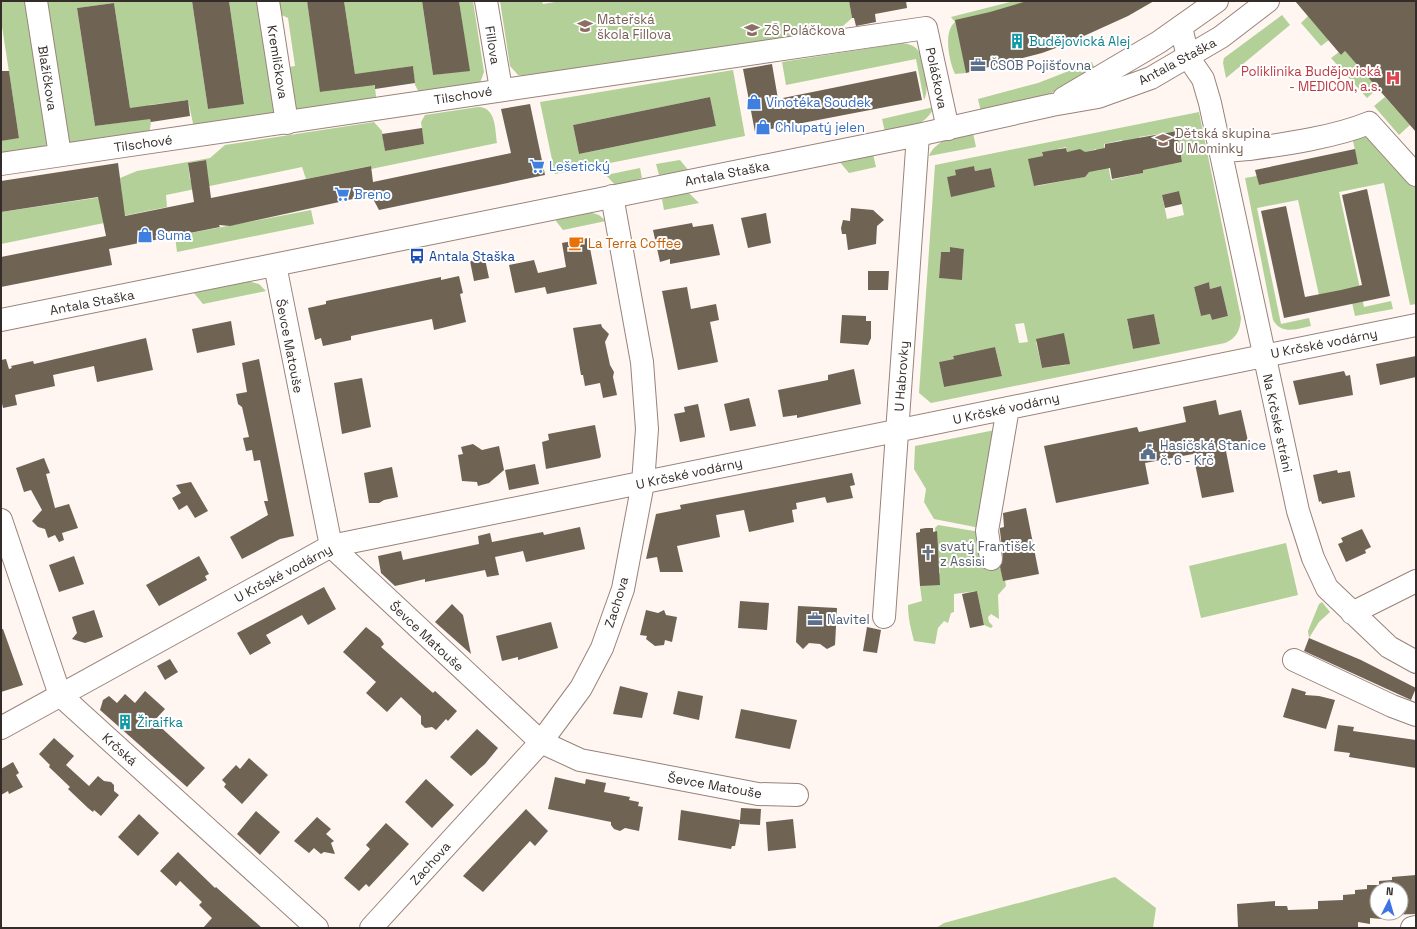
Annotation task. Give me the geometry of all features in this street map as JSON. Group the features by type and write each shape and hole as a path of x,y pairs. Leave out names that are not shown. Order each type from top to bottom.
{"street":[{"name":"Blažíčkova","path":"36,1 60,155"},
{"name":"Kremličkova","path":"268,1 287,123"},
{"name":"Fillova","path":"486,1 500,89"},
{"name":"Antala Staška","path":"1052,105 1181,27 1217,1"},
{"name":"Antala Staška","path":"1,320 948,129 1052,105 1098,97 1151,78 1220,37 1268,1"},
{"name":"Na Krčské stráni","path":"1181,27 1188,57 1203,79 1221,152 1298,511 1313,558 1327,588 1388,647 1416,662"},
{"name":"Tilschové","path":"1,164 287,123 500,89 926,28"},
{"name":"Poláčkova","path":"926,28 948,129"},
{"path":"1221,152 1352,130 1369,123 1416,175"},
{"name":"U Habrovky","path":"884,617 918,135"},
{"name":"Zachova","path":"371,928 541,742 581,688 602,648 623,589 643,483 648,429 642,362 612,196"},
{"name":"Ševce Matouše","path":"275,265 331,546 541,742 580,760 758,794 797,795"},
{"name":"U Krčské vodárny","path":"1,728 331,546 1416,325"},
{"path":"991,559 987,531 1008,408"},
{"name":"Krčská","path":"1,520 60,695 317,928"},
{"path":"1352,613 1416,582"},
{"path":"1294,660 1392,706 1416,715"},
{"path":"1412,928 1416,926"}],"green space":[{"path":"1,1 32,1 49,140 44,148 1,154 1,141 19,137 1,20"},
{"path":"43,1 192,1 208,109 244,103 229,1 263,1 278,116 194,128 188,100 149,105 151,122 149,135 68,147","holes":["114,3 132,121 95,126 77,8"]},
{"path":"273,1 307,1 321,92 357,87 344,1 422,1 433,75 469,70 459,1 473,1 484,72 480,83 420,94 415,85 413,66 373,72 376,96 375,101 292,113 283,68 295,66 288,18 275,12"},
{"path":"500,1 542,1 543,4 561,1 849,1 852,18 835,33 528,77 518,75 510,66"},
{"path":"1014,1 1027,1 966,73 955,74 948,47 949,33 955,22 951,17"},
{"path":"1282,15 1290,25 1226,78 1223,63 1224,58"},
{"path":"1308,16 1329,40 1321,46 1301,23"},
{"path":"903,43 917,49 920,54 927,82 924,100 916,59 786,85 782,62"},
{"path":"1345,51 1378,88 1367,98 1331,58 1339,52 1341,55"},
{"path":"1092,62 1094,67 1071,83 1043,97 981,112 978,99 1038,83"},
{"path":"733,70 745,136 555,174 540,102","holes":["710,97 716,126 579,154 573,125"]},
{"path":"1385,97 1410,125 1399,135 1374,106"},
{"path":"478,107 484,108 494,120 497,143 371,169 370,166 306,179 302,167 166,195 167,207 103,220 104,223 1,244 1,212 122,194 120,178 137,171 210,158 225,145 374,122 382,131 385,151 424,144 421,122 425,115","holes":["205,160 208,177 190,180 188,163"]},
{"path":"934,107 930,114 920,123 906,128 885,132 882,119"},
{"path":"1199,112 1241,318 1237,333 1232,339 1225,343 931,403 919,393 935,165","holes":["1177,131 1182,162 1158,167 1142,166 1143,173 1111,180 1104,144 1122,140 1122,142 1139,139 1139,137","1066,147 1067,152 1081,150 1084,177 1037,186 1034,185 1029,160 1043,157 1042,152 1050,151 1051,155 1059,154 1058,149","1096,149 1100,170 1090,171 1086,152","974,166 975,171 991,168 995,187 952,196 947,177 956,175 957,170","1179,191 1184,215 1167,219 1162,195","950,247 964,249 962,279 939,278 941,252 950,252","1209,282 1210,289 1221,286 1228,316 1212,320 1210,314 1201,316 1194,287","1154,314 1160,344 1133,349 1127,320","1024,323 1028,342 1019,343 1015,324","1064,333 1068,362 1066,365 1042,368 1036,342","995,347 1002,375 944,387 939,362 954,359 953,356"]},
{"path":"973,133 976,147 929,156 932,150 942,142 954,137"},
{"path":"1356,134 1368,136 1379,144 1416,187 1416,304 1410,305 1384,183 1339,192 1364,307 1391,301 1393,309 1355,316 1349,289 1319,295 1298,200 1257,208 1281,324 1309,318 1311,326 1290,330 1281,328 1273,320 1245,178 1257,176 1259,185 1358,164 1353,141"},
{"path":"873,154 876,167 849,173 839,161"},
{"path":"680,160 689,171 659,175 656,164"},
{"path":"640,168 642,178 616,186 606,175"},
{"path":"688,192 699,203 664,210 662,199"},
{"path":"311,210 314,224 177,252 175,236"},
{"path":"589,212 599,215 606,221 563,230 556,221 556,219"},
{"path":"248,281 259,284 266,291 203,304 194,293"},
{"path":"1000,429 980,528 934,519 924,502 926,489 914,469 915,446"},
{"path":"938,525 980,532 999,562 1006,586 998,595 999,619 991,614 988,617 989,622 993,626 991,628 984,625 977,591 954,594 954,612 951,613 948,623 944,621 938,628 935,644 914,641 909,619 908,605 922,601 920,586 940,573 935,528"},
{"path":"1286,543 1298,595 1201,618 1189,566"},
{"path":"1322,602 1330,612 1319,622 1309,638 1308,631 1319,604"},
{"path":"1115,877 1156,908 1153,928 936,928 944,923"}],"building":[{"path":"192,1 229,1 244,104 208,109"},
{"path":"307,1 344,1 355,74 413,66 415,83 375,89 375,85 320,92"},
{"path":"422,1 459,1 470,71 433,75"},
{"path":"849,1 906,1 907,8 875,14 876,22 856,26 854,18 852,18"},
{"name":"Budějovická Alej","path":"1027,1 1154,1 1128,16 1064,45 1042,53 966,73 955,20"},
{"name":"Poliklinika Budějovická - MEDICON, a.s.","path":"1295,1 1416,1 1416,132 1345,51 1341,55"},
{"path":"114,3 130,108 188,100 190,116 151,122 150,119 95,126 77,8"},
{"path":"772,64 778,99 916,71 922,100 755,132 743,69"},
{"path":"1,71 9,71 19,138 1,141"},
{"path":"710,97 716,126 579,154 573,125"},
{"path":"530,104 545,175 379,210 371,195 230,226 219,225 220,227 109,249 112,265 1,287 1,257 106,236 98,197 1,212 1,181 118,163 125,216 194,202 188,163 206,160 211,198 371,166 373,182 511,153 501,109"},
{"path":"422,128 424,144 385,151 382,134"},
{"path":"1177,131 1182,162 1143,170 1143,173 1112,179 1110,168 1089,172 1085,177 1034,186 1028,159 1043,156 1042,152 1066,148 1067,152 1080,149 1085,152 1105,148 1105,144"},
{"path":"1355,149 1358,164 1259,185 1255,170"},
{"path":"974,166 975,171 991,168 995,187 951,197 947,177 956,175 955,170"},
{"path":"1367,189 1390,296 1284,318 1261,211 1286,206 1305,297 1341,290 1362,285 1342,195"},
{"path":"1179,191 1182,204 1165,208 1162,195"},
{"path":"851,208 873,210 884,220 877,226 876,244 848,250 846,234 842,234 841,228 843,220 850,221"},
{"path":"766,213 771,243 748,248 741,218"},
{"path":"692,223 693,227 713,224 720,255 670,264 670,259 660,262 653,230"},
{"path":"588,238 597,284 547,294 545,287 515,293 509,265 534,260 538,273 566,267 562,243"},
{"path":"950,247 964,249 962,280 939,278 941,252 950,252"},
{"path":"485,259 489,278 474,281 470,261"},
{"path":"868,271 889,271 888,290 868,290"},
{"path":"459,276 463,293 460,294 466,322 434,330 432,319 351,336 351,340 323,346 321,338 315,340 308,308 326,304 326,301 441,277 441,280"},
{"path":"1209,282 1210,289 1221,286 1228,316 1212,320 1210,314 1201,316 1194,287"},
{"path":"687,287 691,309 716,304 719,320 710,322 718,362 678,370 662,291"},
{"path":"1154,314 1160,344 1133,349 1127,319"},
{"path":"842,315 866,316 866,321 871,321 871,338 868,345 840,343"},
{"path":"231,321 235,345 197,353 192,329"},
{"path":"601,324 609,334 605,342 610,365 614,372 613,377 617,395 603,398 600,383 585,386 583,375 581,375 573,328"},
{"path":"1064,333 1070,364 1042,368 1036,339"},
{"path":"146,338 153,370 97,382 94,366 53,375 55,386 15,395 17,405 3,408 1,399 1,360 6,359 9,369 12,368 11,366 33,361 34,364"},
{"path":"995,347 1002,376 944,387 939,362 954,359 953,356"},
{"path":"1416,356 1416,377 1380,385 1376,364"},
{"path":"259,359 294,536 280,539 242,559 230,537 268,515 264,501 268,501 260,460 254,461 252,450 246,451 243,438 249,437 242,407 238,404 236,394 247,392 242,363"},
{"path":"854,369 861,404 797,418 797,415 783,417 778,390 828,380 828,375"},
{"path":"1344,371 1346,376 1350,375 1353,395 1299,405 1293,381"},
{"path":"362,378 371,427 342,434 334,383"},
{"path":"749,398 756,426 730,431 724,404"},
{"path":"1216,400 1219,415 1241,410 1248,441 1225,446 1234,492 1202,498 1193,454 1145,463 1149,484 1056,503 1044,446 1137,427 1139,432 1186,422 1183,407"},
{"path":"698,404 705,437 680,442 674,414 685,412 684,407"},
{"path":"595,425 601,456 600,458 546,469 542,442 549,440 548,434"},
{"path":"473,444 482,450 499,446 504,470 489,483 478,486 477,482 462,481 458,455 463,454 461,447"},
{"path":"44,458 50,473 46,474 55,508 69,504 78,528 62,533 64,540 59,542 55,535 48,538 45,529 38,527 32,521 42,510 31,490 24,492 16,468"},
{"path":"535,464 539,484 509,490 505,470"},
{"path":"392,467 398,497 384,500 379,503 369,503 364,473"},
{"path":"1337,470 1338,473 1350,471 1355,497 1322,504 1321,501 1319,502 1313,475"},
{"path":"852,473 855,485 850,486 853,498 827,503 825,497 796,503 797,509 792,510 794,522 749,532 744,510 716,515 720,537 677,546 683,572 660,572 657,557 646,559 656,514 681,509 680,505"},
{"path":"191,482 208,511 195,518 187,505 179,510 172,498 181,493 176,485"},
{"path":"1026,508 1039,574 1003,581 1000,567 1003,557 1000,528 1004,527 1003,513"},
{"path":"580,527 585,549 526,562 523,551 495,557 499,575 487,577 485,570 425,582 425,579 395,586 381,573 378,556 401,551 403,560 479,544 478,536 490,533 492,542 543,532 544,535"},
{"name":"svatý František z Assisi","path":"933,528 933,532 937,531 940,585 920,586 916,533 920,532 920,529"},
{"path":"1362,529 1371,547 1365,550 1366,553 1346,562 1338,544 1343,542 1341,538"},
{"path":"74,556 84,584 59,592 49,565"},
{"path":"199,556 209,574 205,576 207,580 159,606 146,585"},
{"path":"324,587 336,609 308,625 302,615 266,635 271,643 250,655 237,633"},
{"path":"977,591 984,625 970,628 962,594"},
{"path":"740,601 769,603 767,630 738,628"},
{"path":"452,604 463,615 471,654 435,622"},
{"path":"798,606 837,608 835,645 827,649 820,644 809,643 803,649 796,642"},
{"path":"94,610 103,637 85,643 72,639 77,633 72,617"},
{"path":"646,610 658,613 664,610 666,615 677,617 672,642 665,640 664,645 655,646 646,639 647,636 640,635"},
{"path":"551,622 558,648 518,660 518,657 502,661 496,636"},
{"path":"366,627 380,638 384,644 381,647 433,693 435,691 457,711 448,721 446,719 436,730 432,727 425,728 421,724 421,716 401,697 387,712 366,693 376,682 343,652"},
{"path":"867,627 881,630 877,653 863,651"},
{"path":"1,629 3,629 23,685 1,692"},
{"path":"1309,638 1361,660 1416,688 1411,700 1304,651"},
{"path":"170,659 178,672 165,680 157,666"},
{"path":"620,686 648,693 642,718 613,714"},
{"path":"1292,688 1306,692 1305,695 1319,696 1335,700 1326,729 1283,717"},
{"path":"145,691 165,709 154,721 205,768 187,787 100,710 103,700 109,696 117,703 125,694 135,703"},
{"path":"678,691 703,696 699,720 673,714"},
{"path":"741,709 797,720 790,749 735,738"},
{"path":"1338,725 1354,727 1353,731 1416,740 1416,768 1349,757 1350,753 1334,751"},
{"path":"477,729 498,748 485,764 471,776 450,757"},
{"path":"54,738 74,756 66,765 89,786 98,776 104,781 111,782 114,785 114,791 119,795 101,816 94,810 93,812 88,808 68,789 70,787 49,767 50,765 39,754"},
{"path":"249,758 268,775 242,804 224,787 226,784 222,780 236,765 240,769"},
{"path":"13,762 19,773 16,775 23,787 9,794 8,791 1,795 1,769"},
{"path":"555,777 585,784 586,779 606,783 604,792 630,797 629,800 639,802 638,806 643,807 639,831 625,828 620,831 614,829 611,822 548,809"},
{"path":"426,779 454,805 432,828 405,802"},
{"path":"741,808 761,809 760,825 740,824 740,821 735,846 732,846 731,849 678,840 681,810 740,820"},
{"path":"526,809 548,831 535,846 530,841 483,892 463,876"},
{"path":"256,811 280,832 260,855 237,834"},
{"path":"139,814 159,833 138,856 118,837"},
{"path":"317,817 331,829 326,834 334,841 331,843 335,854 324,852 321,854 314,848 309,853 294,841"},
{"path":"793,819 796,848 768,851 766,822"},
{"path":"386,823 409,844 369,887 366,884 359,891 344,878 370,849 366,845"},
{"path":"178,852 215,888 216,887 262,928 203,928 212,918 199,905 202,902 180,881 176,886 160,871"},
{"path":"1416,875 1416,914 1409,914 1409,881 1379,881 1392,880 1392,877"},
{"path":"1367,885 1369,885 1370,924 1358,922 1358,928 1238,928 1237,904 1275,901 1275,906 1287,906 1288,910 1318,909 1318,901 1343,900 1343,895 1355,894 1355,890 1367,889"}],"place":[{"name":"Mateřská škola Fillova","path":"585,26"},
{"name":"ZŠ Poláčkova","path":"752,30"},
{"name":"Budějovická Alej","path":"1017,41"},
{"name":"ČSOB Pojišťovna","path":"978,65"},
{"name":"Poliklinika Budějovická - MEDICON, a.s.","path":"1393,78"},
{"name":"Vinotéka Soudek","path":"754,102"},
{"name":"Chlupatý jelen","path":"763,127"},
{"name":"Dětská skupina U Mominky","path":"1163,140"},
{"name":"Lešetický","path":"537,166"},
{"name":"Breno","path":"342,194"},
{"name":"Suma","path":"145,235"},
{"name":"La Terra Coffee","path":"576,243"},
{"name":"Antala Staška","path":"417,256"},
{"name":"Hasičská Stanice č. 6 - Krč","path":"1148,452"},
{"name":"svatý František z Assisi","path":"928,553"},
{"name":"Navitel","path":"815,619"},
{"name":"Žiraifka","path":"125,722"}]}
